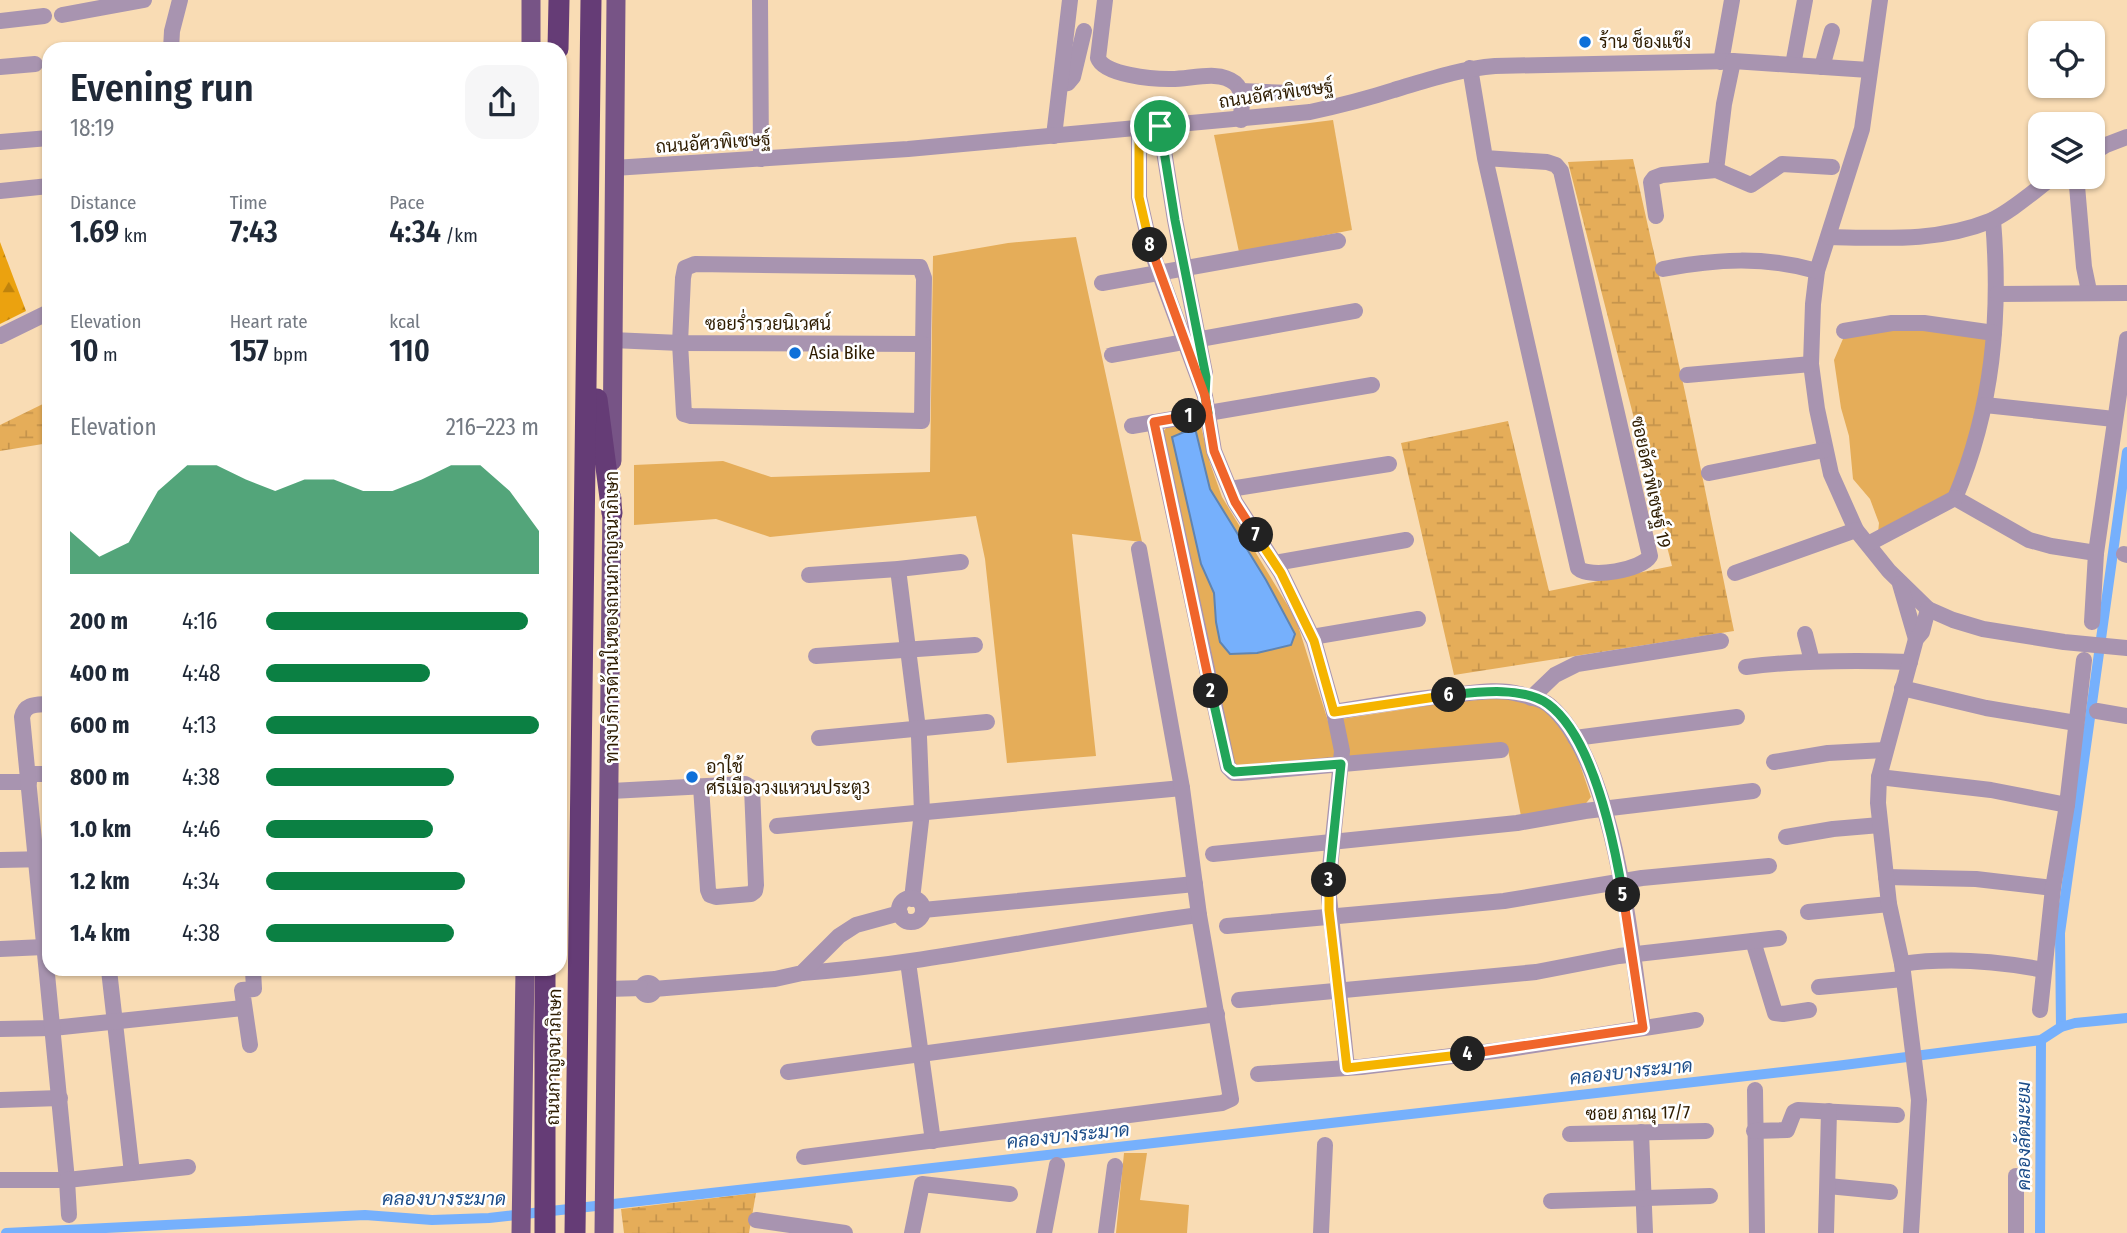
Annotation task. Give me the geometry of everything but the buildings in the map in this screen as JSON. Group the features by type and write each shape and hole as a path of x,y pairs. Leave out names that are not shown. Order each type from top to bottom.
{"highway":[{"path":"558,42 559,0"},
{"name":"ถนนกาญจนาภิเษก","path":"575,1233 591,0"},
{"path":"587,327 612,513"},
{"name":"ถนนกาญจนาภิเษก","path":"545,976 545,1233"}],"main road":[{"path":"531,0 531,42"},
{"name":"ทางบริการด้านในของถนนกาญจนาภิเษก","path":"604,1233 611,791 616,0"},
{"path":"521,1233 525,976"}],"street":[{"path":"62,15 144,0"},
{"path":"171,42 180,0"},
{"path":"760,0 761,159"},
{"path":"1054,136 1070,0"},
{"path":"1105,0 1098,58 1103,66 1114,71 1148,77 1224,78 1235,83 1241,91 1241,120"},
{"path":"1716,170 1732,0"},
{"path":"1793,65 1805,0"},
{"path":"1880,0 1865,111 1855,153 1817,271 1813,304 1811,364 1824,450 1831,474 1856,530 1899,581 1928,609 1983,629 2064,642 2127,648"},
{"path":"0,21 44,16"},
{"path":"1061,84 1068,83 1073,77 1084,31"},
{"path":"1822,67 1832,31"},
{"name":"ถนนอัศวพิเชษฐ์","path":"614,168 1054,136 1310,112 1470,68 1727,62 1869,70"},
{"path":"0,67 35,64"},
{"name":"ซอยอัศวพิเชษฐ์ 19","path":"1470,68 1485,159 1577,568 1589,574 1600,574 1640,565 1650,556 1561,171 1556,165 1547,162 1485,159"},
{"path":"1241,91 1292,93"},
{"path":"1160,126 1184,268 1192,340 1214,451 1235,502 1275,563 1312,637 1334,712 1342,751 1328,887 1347,1068"},
{"path":"1139,128 1139,197 1151,250 1192,340"},
{"path":"2105,146 2127,137"},
{"path":"0,142 42,139"},
{"path":"1656,216 1650,189 1654,178 1716,170 1751,185 1782,164 1832,167"},
{"path":"0,191 42,187"},
{"path":"1829,237 1942,236 1993,220 2036,189"},
{"path":"2077,189 2084,267 2089,291"},
{"path":"1868,544 1955,498 1971,460 1985,405 1994,333 1997,294 1993,220"},
{"path":"1102,283 1338,241"},
{"path":"1663,269 1707,261 1759,259 1817,271"},
{"path":"695,264 920,267 924,278 922,421 684,414 680,342 685,268 695,264"},
{"path":"1997,294 2089,291 2127,293"},
{"path":"1112,355 1356,311"},
{"path":"0,336 42,315"},
{"path":"1844,331 1892,323 1924,323 1994,333"},
{"path":"2092,622 2096,553 2127,339"},
{"name":"ซอยร่ำรวยนิเวศน์","path":"612,340 923,344"},
{"path":"1687,374 1811,364"},
{"path":"1132,426 1372,385"},
{"path":"1985,405 2115,419"},
{"path":"1154,422 1228,767 1241,773 1501,750"},
{"path":"1709,474 1824,450"},
{"path":"1230,489 1389,464"},
{"path":"1955,498 2029,540 2096,553"},
{"path":"1735,573 1856,530"},
{"path":"1275,563 1406,540"},
{"path":"804,1157 1222,1103 1231,1099 1199,915 1182,788 1139,549"},
{"path":"809,575 961,562"},
{"path":"802,973 839,936 856,925 900,913 905,920 913,922 920,918 917,904 922,812 918,729 898,569"},
{"path":"1899,581 1916,639"},
{"path":"1911,1233 1919,1100 1903,971 1889,904 1880,825 1879,777 1916,639 1922,632 1928,609"},
{"path":"1312,637 1418,619"},
{"path":"1805,634 1812,661"},
{"path":"1531,698 1555,674 1577,664 1721,641"},
{"path":"816,656 975,645"},
{"path":"2040,1010 2053,888 2067,805 2084,660"},
{"path":"1746,667 1812,661 1910,662"},
{"path":"1902,688 1986,708 2076,723"},
{"path":"1334,712 1432,697 1485,692 1516,693 1547,703 1564,720 1582,750 1604,809 1621,881 1643,1028"},
{"path":"0,860 42,859 22,717 23,710 29,706 42,705"},
{"path":"2097,711 2127,716"},
{"path":"1575,738 1737,717"},
{"path":"818,738 987,722"},
{"path":"1774,762 1828,753 1885,750"},
{"path":"0,782 42,775"},
{"path":"1879,777 1991,790 2067,805"},
{"path":"611,791 745,784 752,788 756,885 751,894 716,897 710,895 701,787"},
{"path":"777,826 1182,788"},
{"path":"1213,854 1517,823 1604,809 1753,791"},
{"path":"1786,837 1880,825"},
{"path":"1227,926 1504,901 1621,881 1769,866"},
{"path":"1886,877 1976,879 2053,888"},
{"path":"917,904 1195,884"},
{"path":"1808,912 1889,904"},
{"path":"607,989 648,989 775,979 802,973 908,962 1026,944 1112,926 1199,915"},
{"path":"1239,1000 1536,972 1632,955 1779,938"},
{"path":"1754,941 1775,1013 1809,1010"},
{"path":"0,950 42,947"},
{"path":"1819,987 1969,960 2044,970"},
{"path":"908,962 933,1141"},
{"path":"47,976 69,1215"},
{"path":"110,976 132,1172"},
{"path":"250,1045 242,990 254,989 253,976"},
{"path":"0,1029 53,1028 243,1008"},
{"path":"788,1072 1217,1014"},
{"path":"1258,1074 1347,1068 1502,1050 1696,1020"},
{"path":"1755,1090 1757,1233"},
{"path":"0,1100 60,1098"},
{"path":"1754,1131 1787,1130 1794,1112 1798,1110 1897,1115"},
{"path":"1826,1233 1829,1111"},
{"name":"ซอย ภาณุ 17/7","path":"1570,1134 1706,1131"},
{"path":"1641,1132 1645,1233"},
{"path":"1321,1233 1325,1145"},
{"path":"1044,1233 1057,1165"},
{"path":"1106,1233 1115,1166"},
{"path":"0,1180 67,1180 188,1167"},
{"path":"2016,1176 2016,1233"},
{"path":"912,1233 922,1184 1010,1194"},
{"path":"1828,1186 1890,1192"},
{"path":"1550,1201 1710,1196"},
{"path":"756,1220 845,1233"}],"green space":[{"path":"1333,120 1352,230 1239,252 1214,135"},
{"path":"1633,159 1734,631 1454,675 1401,443 1508,421 1549,591 1672,566 1568,162"},
{"path":"1076,237 1142,542 1072,534 1096,756 1007,763 985,559 976,516 770,537 716,519 634,525 634,465 723,461 771,477 930,472 933,256 1008,243"},
{"path":"0,242 26,311 0,324"},
{"path":"1893,327 1990,335 1961,497 1878,533 1879,523 1870,499 1853,479 1849,436 1841,408 1834,360 1845,334"},
{"path":"42,404 42,444 0,451 0,425"},
{"path":"1200,422 1222,497 1296,619 1328,721 1452,702 1516,697 1546,708 1574,747 1591,797 1583,807 1521,816 1507,745 1235,766 1162,433 1167,427"},
{"path":"1124,1153 1147,1153 1140,1200 1189,1205 1187,1233 1116,1233"},
{"path":"756,1193 749,1233 624,1233 621,1209"}],"water":[{"path":"1191,429 1196,432 1210,489 1266,580 1295,634 1291,645 1257,653 1230,654 1220,642 1214,593 1201,564 1172,437"}],"waterway":[{"path":"2061,1027 2060,933 2127,452"},
{"name":"คลองบางระมาด","path":"6,1233 365,1215 432,1220 489,1218 1836,1066 2041,1040 2061,1027 2075,1023 2127,1018"},
{"name":"คลองลัดมะยม","path":"2040,1233 2041,1040"}],"place":[{"name":"ร้าน ช็องแช๊ง","path":"1585,42"},
{"name":"Asia Bike","path":"795,353"},
{"name":"อาใช้ ศรีเมืองวงแหวนประตู3","path":"692,777"}],"route":[{"path":"1160,126 1139,128 1139,197 1151,250 1205,396 1208,413 1214,451 1235,502 1281,573 1314,641 1334,712 1432,697 1485,692 1516,693 1547,703 1564,720 1582,750 1603,802 1617,858 1643,1028 1502,1050 1347,1068 1328,887 1341,764 1241,773 1228,767 1154,422 1208,413 1206,377 1175,220 1160,126"}]}
